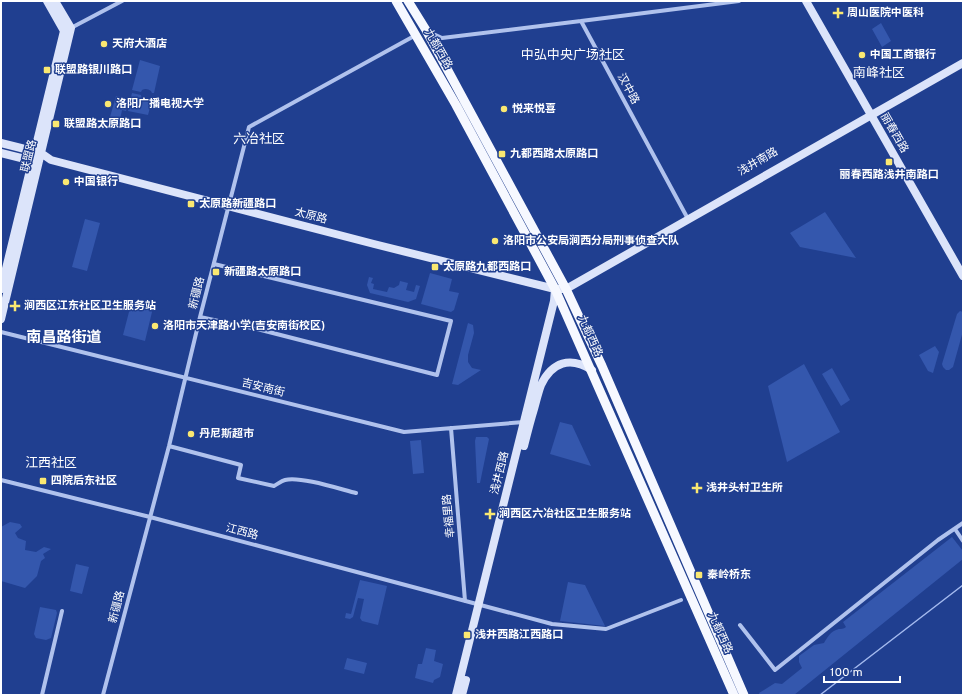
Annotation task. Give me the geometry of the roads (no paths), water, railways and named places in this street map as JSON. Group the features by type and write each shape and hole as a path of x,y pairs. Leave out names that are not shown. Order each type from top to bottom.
{"main road":[{"path":"47,1 67,30"},
{"path":"55,1 67,30"},
{"name":"九都西路","path":"396,1 456,105 555,289 734,695"},
{"name":"九都西路","path":"408,1 426,30 565,287 602,366 744,695"},
{"name":"丽春西路","path":"806,1 963,267"},
{"name":"丽春西路","path":"811,1 963,276"},
{"name":"联盟路","path":"1,319 67,30"},
{"name":"浅井南路","path":"565,287 963,59"},
{"name":"浅井南路","path":"872,112 963,63"},
{"name":"太原路","path":"1,143 38,152 51,160 382,245 555,289 565,287"},
{"name":"太原路","path":"1,153 36,162 51,160"},
{"name":"联盟路","path":"1,289 36,162"},
{"name":"浅井西路","path":"462,695 481,606 554,301 555,289"},
{"name":"浅井西路","path":"456,695 541,386 549,373 558,365 568,362 584,365 592,370"}],"street":[{"path":"67,30 122,1"},
{"path":"426,30 442,38 739,1"},
{"name":"汉中路","path":"581,21 687,217"},
{"name":"新疆路","path":"103,695 170,446 200,317 249,127 416,35"},
{"path":"200,317 262,330 437,375 451,321 214,264"},
{"name":"吉安南街","path":"1,332 404,432 524,422"},
{"name":"幸福里路","path":"451,428 465,601"},
{"path":"170,446 241,465 238,478 274,486 285,480 306,480 356,493"},
{"name":"江西路","path":"1,480 150,517 552,624 606,629 681,600"},
{"path":"740,625 775,670 938,540 963,523"},
{"path":"955,529 963,541"},
{"path":"42,695 62,610"}],"waterway":[{"path":"820,695 963,585"}],"place":[{"name":"周山医院中医科","path":"838,13"},
{"name":"天府大酒店","path":"104,44"},
{"name":"中国工商银行","path":"862,55"},
{"name":"联盟路银川路口","path":"47,70"},
{"name":"洛阳广播电视大学","path":"108,104"},
{"name":"悦来悦喜","path":"504,109"},
{"name":"联盟路太原路口","path":"56,124"},
{"name":"九都西路太原路口","path":"502,154"},
{"name":"丽春西路浅井南路口","path":"889,162"},
{"name":"中国银行","path":"66,182"},
{"name":"太原路新疆路口","path":"191,204"},
{"name":"洛阳市公安局涧西分局刑事侦查大队","path":"495,241"},
{"name":"太原路九都西路口","path":"435,267"},
{"name":"新疆路太原路口","path":"216,272"},
{"name":"涧西区江东社区卫生服务站","path":"15,306"},
{"name":"洛阳市天津路小学(吉安南街校区)","path":"155,326"},
{"name":"丹尼斯超市","path":"191,434"},
{"name":"四院后东社区","path":"43,481"},
{"name":"浅井头村卫生所","path":"697,488"},
{"name":"涧西区六冶社区卫生服务站","path":"490,514"},
{"name":"秦岭桥东","path":"699,575"},
{"name":"浅井西路江西路口","path":"467,635"}],"district":[{"name":"中弘中央广场社区","path":"573,56"},
{"name":"南峰社区","path":"879,74"},
{"name":"六冶社区","path":"259,140"},
{"name":"南昌路街道","path":"64,338"},
{"name":"江西社区","path":"51,464"}]}
